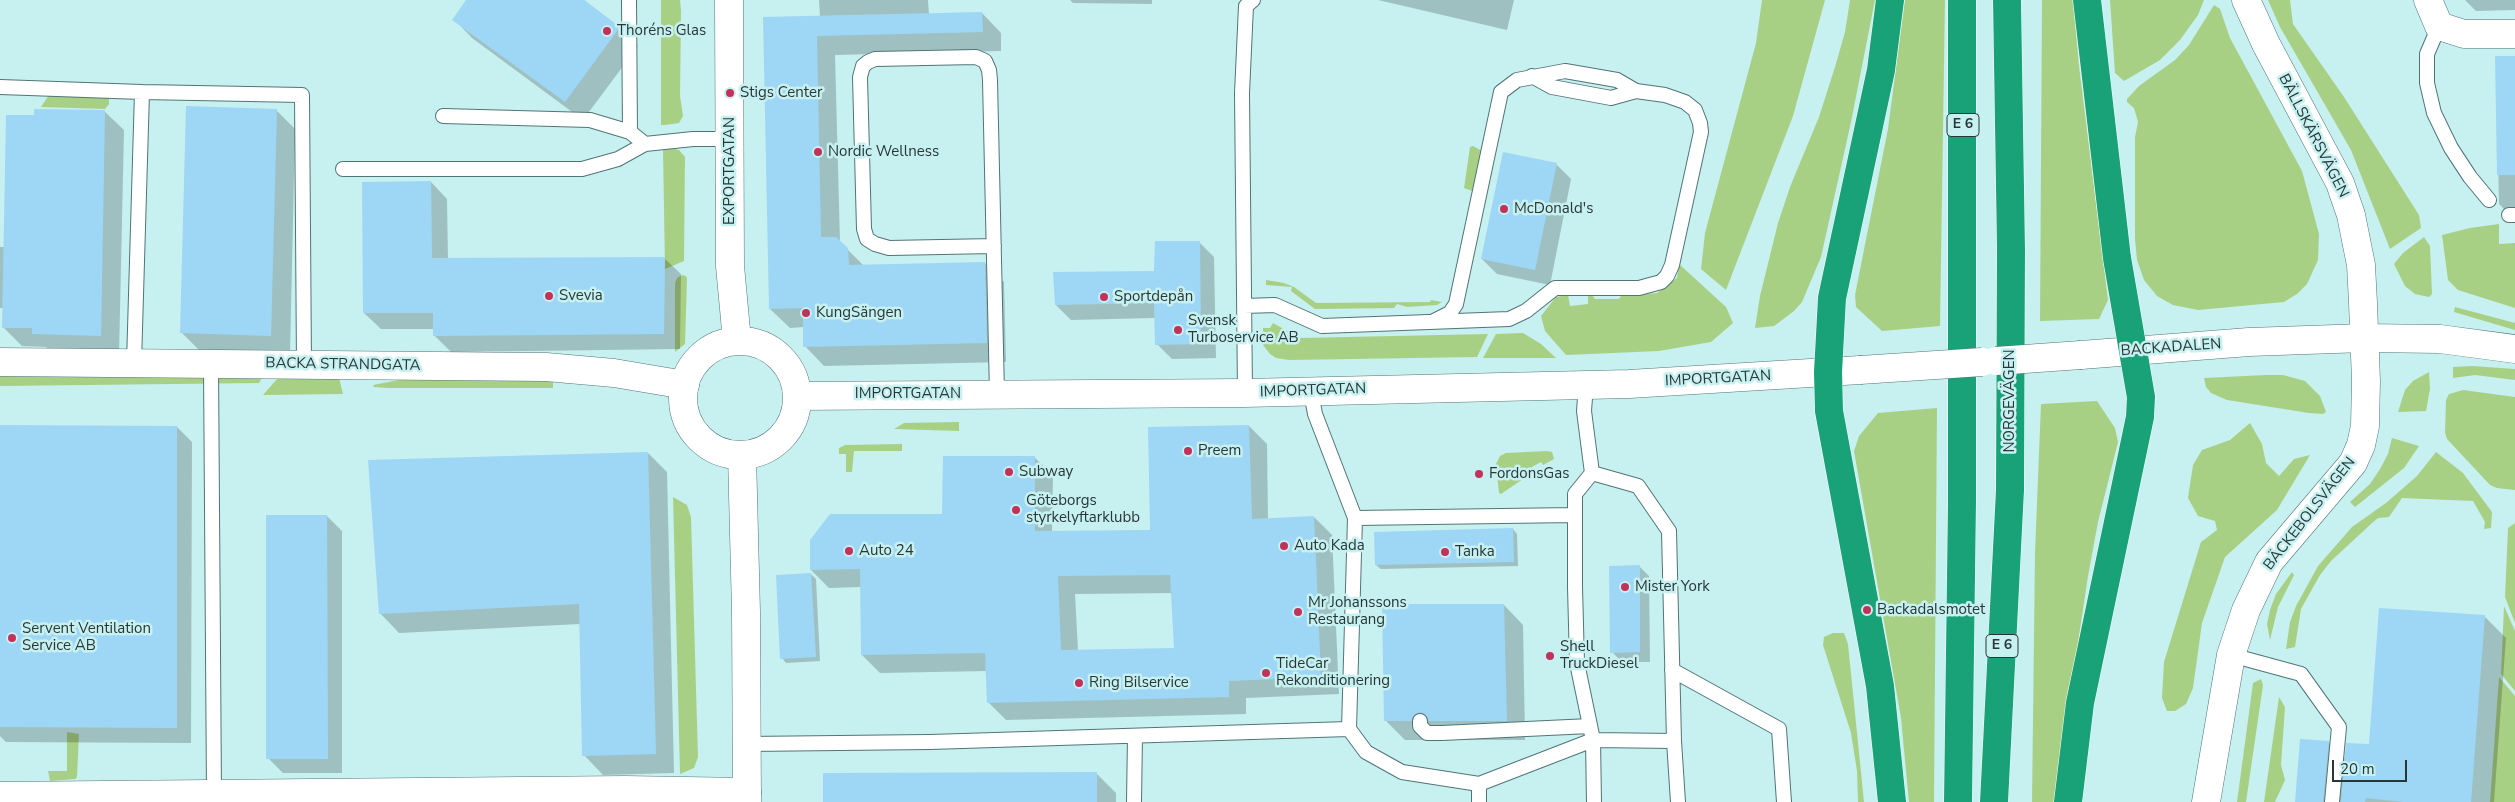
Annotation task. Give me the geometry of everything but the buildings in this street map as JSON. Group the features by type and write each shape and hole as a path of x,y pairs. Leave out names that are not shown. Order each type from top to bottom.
{"highway":[{"path":"1890,0 1881,70 1832,298 1828,372 1829,411 1880,686 1892,802"},
{"name":"E 6","path":"1958,802 1962,501 1962,0"},
{"name":"NORGEVÄGEN","path":"1994,802 2010,490 2011,248 2007,0"},
{"path":"2068,802 2080,703 2140,417 2141,397 2117,258 2087,0"}],"street":[{"name":"EXPORTGATAN","path":"729,0 730,266 737,341"},
{"name":"BÄLLSKÄRSVÄGEN","path":"2246,0 2266,44 2340,183 2352,222 2361,265 2364,338"},
{"path":"2428,0 2439,26 2464,34 2515,34"},
{"name":"BACKADALEN","path":"1828,372 2249,342 2364,338 2440,339 2515,349"},
{"name":"BÄCKEBOLSVÄGEN","path":"2206,802 2231,655 2246,610 2269,562 2353,463 2361,445 2365,426 2366,381 2364,338"},
{"path":"737,341 764,346 779,356 790,370 798,396 792,422 782,437 759,452 742,455 716,450 696,434 685,411 685,385 692,369 704,355 719,345 737,341"},
{"name":"BACKA STRANDGATA","path":"0,362 546,368 614,372 685,385"},
{"name":"IMPORTGATAN","path":"798,396 1311,392 1586,385 1828,372"},
{"path":"0,796 59,799 214,794 300,798 747,797 742,455"}],"lane":[{"path":"629,0 630,132"},
{"path":"1245,393 1242,93 1246,6 1253,0"},
{"path":"2439,26 2427,54 2427,83 2434,113 2451,148 2470,177 2489,200"},
{"path":"994,246 889,248 875,244 867,239 864,229 860,78 863,66 868,62 875,59 976,57 985,61 990,80 994,246 997,394"},
{"path":"1244,306 1275,306 1322,326 1432,322 1509,319 1526,311 1555,288 1650,287 1668,276 1701,132 1695,110 1685,102 1665,95 1636,91 1611,98 1552,87 1532,76 1517,80 1501,92 1456,304 1450,313 1432,322"},
{"path":"0,87 142,92 302,94 304,365"},
{"path":"134,363 142,92"},
{"path":"443,116 590,120 630,132 645,144"},
{"path":"343,169 582,169 618,159 645,144 693,139 731,139"},
{"path":"212,364 214,794"},
{"path":"1586,385 1584,411 1592,473 1575,494 1577,663 1593,740 1594,802"},
{"path":"1311,392 1318,422 1355,518 1349,729 1366,752 1402,772 1479,784 1593,740 1674,741"},
{"path":"1592,473 1638,486 1669,531 1674,741 1678,802"},
{"path":"1355,518 1575,515"},
{"path":"2231,655 2301,674 2340,727 2332,802"},
{"path":"1672,670 1779,729 1784,802"},
{"path":"1420,721 1420,726 1427,733 1590,726"},
{"path":"747,744 930,742 1349,729"},
{"path":"1134,802 1135,736"},
{"path":"1479,784 1479,802"}],"green space":[{"path":"661,0 680,0 681,11 680,96 683,116 679,123 665,125 661,125"},
{"path":"1762,0 1825,0 1793,116 1726,290 1701,269 1705,233 1756,43"},
{"path":"1850,0 1875,0 1851,122 1821,257 1802,302 1794,311 1774,326 1755,328 1760,296 1778,223 1790,187 1819,117 1845,32"},
{"path":"1905,0 1945,0 1940,326 1882,331 1856,307 1855,295 1888,129"},
{"path":"2042,0 2073,0 2079,66 2108,300 2099,319 2040,321"},
{"path":"2110,0 2204,0 2198,15 2180,40 2160,60 2124,81 2115,73"},
{"path":"2268,0 2290,0 2293,24 2344,97 2419,215 2421,228 2390,249 2351,150 2280,27"},
{"path":"2214,5 2220,9 2230,38 2302,171 2319,234 2318,260 2307,284 2297,294 2284,302 2198,310 2173,305 2157,296 2144,280 2137,260 2135,239 2135,137 2138,122 2134,108 2127,102 2127,99 2139,86 2175,60 2189,45"},
{"path":"49,95 105,95 109,99 109,104 105,109 41,107"},
{"path":"1473,146 1482,151 1475,192 1464,188 1470,147"},
{"path":"663,149 679,150 685,157 684,261 665,269"},
{"path":"2499,224 2499,244 2515,243 2515,308 2458,290 2448,280 2442,235 2470,228"},
{"path":"2424,237 2430,246 2432,294 2429,297 2415,294 2405,286 2394,264 2403,253"},
{"path":"1679,264 1726,307 1733,323 1711,342 1659,351 1566,355 1545,331 1541,316 1556,297 1568,295 1570,306 1588,304 1588,295 1592,295 1595,299 1619,299 1621,296 1657,293 1677,278"},
{"path":"682,275 686,276 687,279 685,344 675,352 675,283 677,278"},
{"path":"1266,280 1294,287 1316,303 1430,302 1431,300 1442,302 1437,305 1407,307 1397,304 1394,308 1315,309 1291,291 1292,287 1266,285"},
{"path":"2455,307 2515,323 2515,330 2454,312"},
{"path":"1273,323 1300,338 1488,334 1477,357 1289,360 1276,358 1263,345 1263,328 1270,328"},
{"path":"1523,333 1541,344 1556,358 1483,358 1496,334"},
{"path":"2472,366 2515,369 2515,380 2475,375 2453,378 2453,367"},
{"path":"0,371 263,376 259,383 0,386"},
{"path":"2429,372 2430,389 2426,411 2398,412 2405,390 2413,381"},
{"path":"2283,375 2305,381 2320,396 2326,412 2323,414 2309,413 2227,400 2211,393 2206,387 2204,378"},
{"path":"278,378 339,378 343,394 263,395"},
{"path":"399,380 553,380 553,388 388,388 374,387 373,385"},
{"path":"2463,390 2515,397 2515,490 2497,488 2490,485 2447,439 2445,433 2446,400 2449,394"},
{"path":"2097,401 2115,428 2118,442 2098,522 2088,576 2069,702 2058,802 2032,802 2035,553 2041,404"},
{"path":"1937,408 1934,802 1909,802 1901,718 1854,451 1859,436 1878,413"},
{"path":"959,422 959,431 894,429 904,423"},
{"path":"2250,423 2262,444 2266,463 2279,476 2294,459 2310,455 2277,510 2225,557 2202,623 2193,688 2186,704 2175,711 2167,711 2162,698 2164,662 2201,542 2217,530 2215,521 2198,516 2188,498 2193,465 2202,450 2230,440"},
{"path":"2392,438 2419,446 2404,468 2355,507 2350,502 2370,484 2380,469 2388,454"},
{"path":"902,444 902,451 854,451 852,472 846,472 846,454 839,454 839,448 845,445"},
{"path":"1552,452 1554,459 1543,465 1541,462 1519,474 1523,479 1501,494 1499,493 1496,464 1500,456 1506,453"},
{"path":"2436,452 2463,473 2492,512 2491,528 2484,529 2485,522 2473,501 2402,498 2389,517 2378,518 2372,523 2331,561 2320,575 2301,609 2295,647 2286,649 2290,622 2296,606 2318,566 2352,527 2386,503 2417,476"},
{"path":"673,497 687,505 691,517 698,757 694,768 680,774"},
{"path":"2515,523 2515,623 2505,597 2508,528"},
{"path":"2292,572 2294,575 2278,607 2270,640 2267,624 2270,610 2276,594"},
{"path":"2504,606 2515,631 2515,691 2501,674"},
{"path":"1833,633 1844,633 1848,644 1864,802 1858,802 1857,771 1851,733 1823,645 1824,637"},
{"path":"2499,677 2515,696 2515,802 2490,802"},
{"path":"2261,679 2263,685 2246,802 2237,802 2253,683"},
{"path":"2279,697 2285,707 2281,765 2285,780 2275,802 2264,802"},
{"path":"67,732 79,734 77,777 75,779 50,781 48,771 67,771"}],"place":[{"name":"Thoréns Glas","path":"607,31"},
{"name":"Stigs Center","path":"730,93"},
{"name":"Nordic Wellness","path":"818,152"},
{"name":"McDonald's","path":"1504,209"},
{"name":"Svevia","path":"549,296"},
{"name":"Sportdepån","path":"1104,297"},
{"name":"KungSängen","path":"806,313"},
{"name":"Svensk Turboservice AB","path":"1178,330"},
{"name":"Preem","path":"1188,451"},
{"name":"Subway","path":"1009,472"},
{"name":"FordonsGas","path":"1479,474"},
{"name":"Göteborgs styrkelyftarklubb","path":"1016,510"},
{"name":"Auto Kada","path":"1284,546"},
{"name":"Auto 24","path":"849,551"},
{"name":"Tanka","path":"1445,552"},
{"name":"Mister York","path":"1625,587"},
{"name":"Backadalsmotet","path":"1867,610"},
{"name":"Mr Johanssons Restaurang","path":"1298,612"},
{"name":"Servent Ventilation Service AB","path":"12,638"},
{"name":"Shell TruckDiesel","path":"1550,656"},
{"name":"TideCar Rekonditionering","path":"1266,673"},
{"name":"Ring Bilservice","path":"1079,683"}]}
